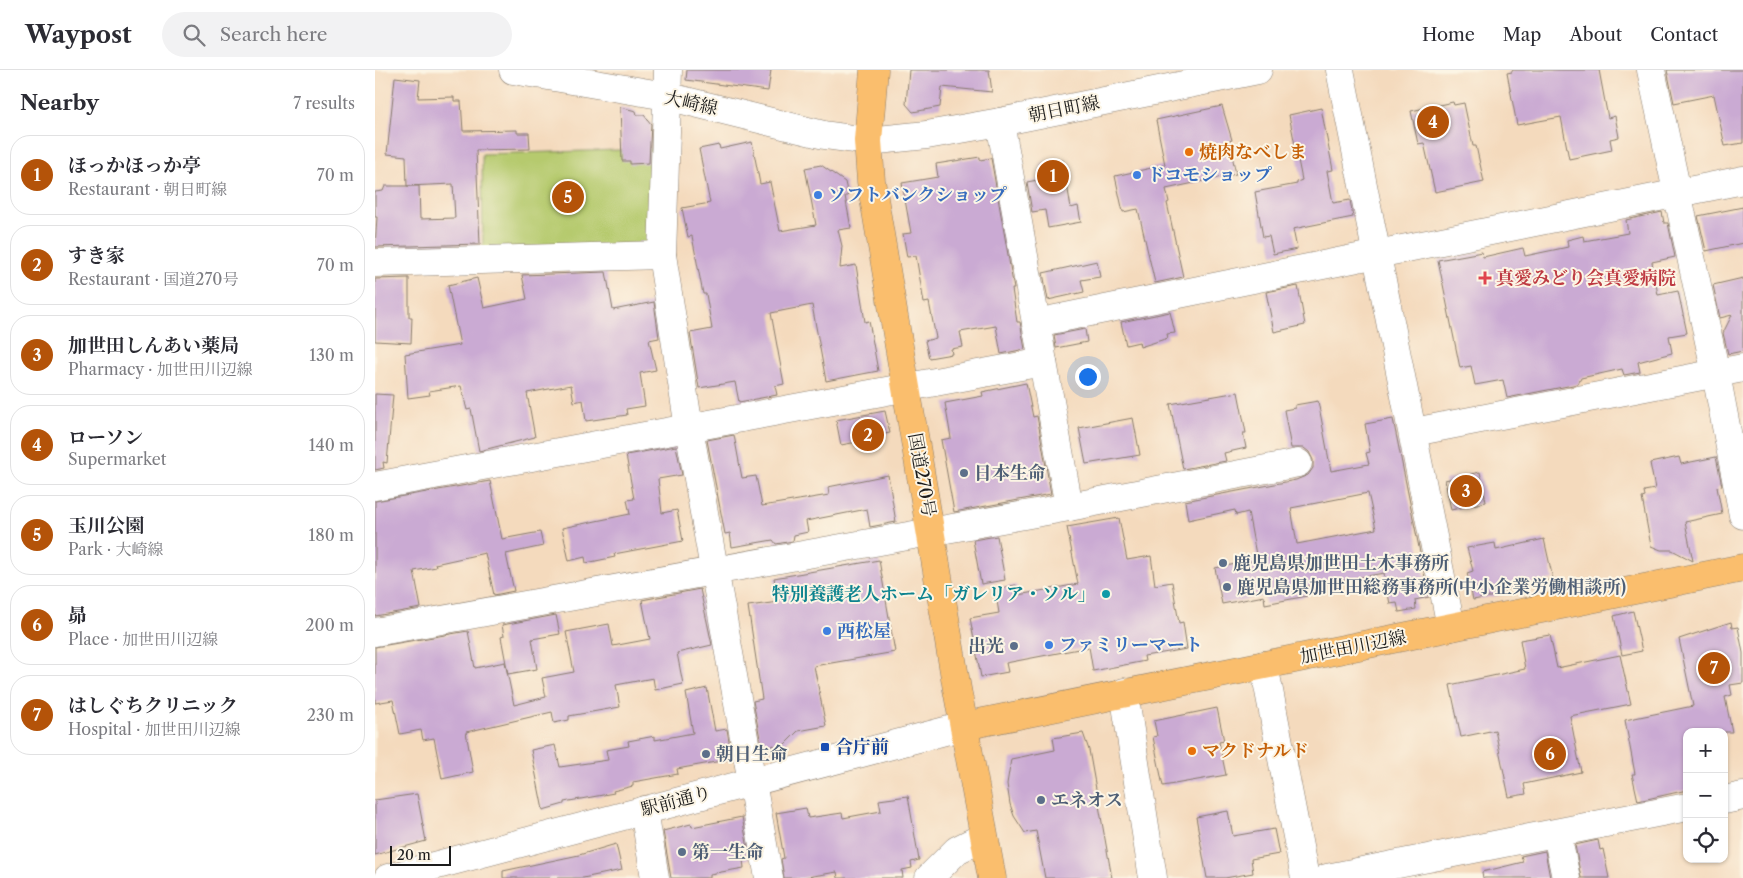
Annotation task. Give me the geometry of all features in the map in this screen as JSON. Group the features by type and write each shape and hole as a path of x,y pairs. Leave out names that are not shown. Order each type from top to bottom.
{"main road":[{"name":"国道270号","path":"874,70 868,141 871,181 983,837 992,878"},
{"name":"加世田川辺線","path":"964,726 1124,692 1743,568"}],"street":[{"name":"大崎線","path":"513,70 667,83 824,135 868,141"},
{"name":"朝日町線","path":"868,141 927,135 1000,122 1208,75 1258,70"},
{"path":"1340,70 1414,432 1451,627"},
{"path":"1651,70 1716,374 1743,515"},
{"path":"667,83 662,255 689,428 769,878"},
{"path":"1000,122 1069,507"},
{"path":"1036,322 1743,180"},
{"path":"375,263 662,255"},
{"path":"375,486 1043,362"},
{"path":"1414,432 1743,368"},
{"path":"375,632 1069,507 1298,463"},
{"path":"1265,665 1305,878"},
{"path":"1124,692 1153,878"},
{"name":"駅前通り","path":"388,878 427,873 643,810 964,726"},
{"path":"1728,799 1743,796"},
{"path":"1327,878 1683,808"},
{"path":"643,810 655,878"},
{"path":"1557,834 1566,878"},
{"path":"929,878 957,850 983,837"}],"green space":[{"path":"654,149 652,241 642,248 483,252 482,154"}],"building":[{"path":"687,70 771,70 768,91 686,80"},
{"path":"909,70 989,70 992,92 942,87 940,107 913,112 906,104"},
{"path":"1512,70 1599,70 1608,118 1615,116 1619,137 1610,139 1612,150 1569,159 1561,117 1517,125 1507,73 1512,72"},
{"path":"1667,70 1743,70 1743,143 1725,146 1714,95 1674,103"},
{"path":"395,77 420,80 418,98 454,97 454,101 461,101 463,131 517,130 517,133 529,133 530,149 476,150 480,244 375,247 377,217 375,217 375,192 383,191 385,186 407,186 406,156 387,154","holes":["453,184 455,218 420,219 419,186 407,186"]},
{"path":"1453,102 1454,105 1464,103 1473,146 1476,146 1484,182 1435,192 1424,143 1418,144 1411,111"},
{"path":"1222,106 1232,140 1229,141 1236,174 1166,189 1169,202 1167,203 1183,277 1155,283 1138,209 1123,212 1115,176 1165,165 1156,120"},
{"path":"620,107 636,111 637,115 644,115 651,124 649,163 630,164 630,161 622,161"},
{"path":"1321,108 1333,170 1327,171 1333,203 1350,200 1353,217 1293,229 1297,249 1273,254 1269,236 1263,237 1255,192 1297,184 1297,182 1302,180 1289,115"},
{"path":"752,142 760,184 770,182 780,231 816,225 805,168 821,165 845,182 848,196 845,196 851,228 838,230 842,246 840,268 856,265 865,322 869,321 878,371 826,381 812,305 771,313 784,384 775,386 777,395 739,402 735,382 699,388 690,333 712,329 692,236 688,237 682,208 710,203 699,149 719,145 720,149"},
{"path":"980,157 980,160 991,158 1014,289 1012,289 1017,322 1020,322 1025,349 1001,354 996,326 960,332 963,347 951,349 952,354 929,358 925,341 936,338 929,302 924,303 916,256 907,257 903,234 911,233 902,183 938,177 936,164"},
{"path":"1063,160 1071,208 1078,206 1081,222 1048,228 1045,210 1032,212 1027,182 1043,179 1041,164"},
{"path":"1743,207 1743,243 1706,251 1698,216"},
{"path":"1662,212 1664,223 1668,223 1675,257 1652,262 1658,295 1678,291 1687,333 1669,336 1672,353 1638,362 1640,372 1624,375 1622,369 1581,378 1578,384 1507,398 1503,380 1475,385 1471,366 1460,368 1438,260 1482,252 1483,257 1523,248 1525,256 1568,247 1567,240 1583,236 1584,241 1628,233 1626,220"},
{"path":"1097,261 1100,277 1081,280 1084,292 1048,300 1043,273"},
{"path":"606,272 613,310 654,302 659,338 649,340 656,370 640,373 645,406 626,409 627,415 586,421 583,400 574,402 571,385 527,393 535,437 479,451 471,409 467,410 461,386 429,391 430,395 408,398 405,354 460,345 448,285 477,278 484,308 527,299 522,275"},
{"path":"409,278 409,317 412,317 411,343 375,341 375,279"},
{"path":"1743,278 1743,351 1728,354 1723,333 1732,315 1720,318 1713,285"},
{"path":"1298,286 1305,325 1274,332 1266,292"},
{"path":"1170,312 1175,333 1167,334 1168,338 1140,347 1139,342 1126,345 1121,322"},
{"path":"1085,329 1087,342 1056,348 1054,335"},
{"path":"1026,383 1033,417 1037,416 1051,494 954,512 941,440 951,438 945,403 983,396 982,392"},
{"path":"1238,392 1246,433 1243,433 1246,448 1224,453 1226,461 1183,469 1170,404"},
{"path":"375,394 393,395 387,463 383,462 384,468 375,470"},
{"path":"1318,401 1331,471 1369,464 1366,453 1370,452 1365,424 1393,419 1429,597 1415,600 1416,609 1399,612 1397,603 1390,604 1384,573 1306,587 1307,596 1265,604 1264,596 1222,604 1215,568 1257,560 1248,512 1236,515 1235,510 1188,520 1185,501 1296,480 1308,475 1313,468 1313,460 1309,452 1304,448 1291,448 1284,410 1295,408 1295,405","holes":["1368,493 1376,529 1297,544 1291,508"]},
{"path":"885,411 890,433 868,437 868,440 841,445 836,420"},
{"path":"1133,418 1140,455 1086,464 1079,428"},
{"path":"734,435 742,478 756,476 762,506 829,495 828,487 888,475 896,522 870,527 867,509 806,521 808,532 794,535 793,541 776,544 773,540 732,547 730,533 725,534 707,440"},
{"path":"676,446 682,475 658,479 662,513 677,510 683,541 614,554 615,557 586,563 585,557 569,561 562,528 630,514 627,500 634,499 626,455"},
{"path":"1679,457 1681,464 1716,457 1722,486 1717,487 1722,514 1685,522 1693,561 1672,550 1661,550 1651,546 1642,498 1645,497 1644,491 1655,489 1650,463"},
{"path":"1480,472 1486,502 1451,510 1445,480"},
{"path":"490,481 502,539 540,532 543,546 506,554 514,591 494,595 485,553 435,564 436,567 414,571 421,608 375,616 375,501"},
{"path":"1119,518 1127,560 1151,556 1155,585 1172,582 1179,623 1183,622 1187,649 1144,656 1145,661 1093,671 1089,647 1006,663 1008,672 981,677 970,618 999,613 995,589 1016,585 1018,595 1078,584 1067,527"},
{"path":"997,536 1005,580 981,584 973,540"},
{"path":"1544,539 1553,579 1505,590 1506,594 1473,600 1467,573 1473,571 1467,548 1495,543 1496,550"},
{"path":"879,560 895,652 814,666 826,726 798,731 782,747 780,745 778,748 773,745 770,750 761,744 753,701 762,699 748,606 779,602 774,578"},
{"path":"700,589 712,645 677,653 683,684 655,690 653,678 616,685 620,707 569,716 569,720 554,723 552,712 466,732 473,772 442,779 434,738 423,740 421,730 400,734 393,700 375,703 375,647 468,631 475,668 505,662 514,705 546,697 542,678 574,672 566,632 609,624 613,646 650,639 642,600"},
{"path":"1633,611 1642,651 1622,655 1614,616"},
{"path":"556,615 560,634 532,639 537,669 508,674 501,637 504,636 502,625"},
{"path":"1731,622 1732,628 1738,627 1743,653 1743,683 1730,685 1732,695 1725,697 1732,732 1728,732 1728,728 1683,728 1683,791 1638,801 1632,774 1635,774 1625,720 1693,706 1679,639"},
{"path":"1550,635 1557,668 1620,655 1631,704 1570,716 1581,772 1524,784 1526,794 1509,797 1495,730 1461,737 1450,685 1525,669 1520,640"},
{"path":"707,688 715,731 727,729 732,759 677,769 678,774 633,782 633,786 613,791 614,793 564,802 564,804 543,810 531,750 555,745 560,767 608,760 606,750 629,746 628,741 655,736 655,740 693,733 686,693"},
{"path":"1217,708 1224,741 1219,742 1226,775 1163,786 1153,737 1157,736 1154,721"},
{"path":"1083,733 1089,750 1112,878 1045,878 1036,831 1025,833 1014,816 1010,804 1007,784 1011,759 1055,750 1053,738"},
{"path":"417,794 426,841 375,855 375,800"},
{"path":"908,796 919,860 911,862 912,868 902,870 903,878 838,878 837,872 801,878 784,878 781,859 784,858 776,813 806,808 808,818 842,813 843,818 881,811 879,800"},
{"path":"1228,811 1233,836 1274,829 1279,854 1251,859 1253,873 1225,878 1207,878 1196,817"},
{"path":"742,817 750,859 743,860 744,868 710,874 710,878 671,878 663,831 691,824 692,827"},
{"path":"1598,840 1600,850 1603,849 1609,878 1581,878 1575,845"},
{"path":"616,844 622,870 583,878 503,878 503,871 579,855"},
{"path":"1545,851 1550,878 1483,878 1482,872 1523,862 1521,856"}],"place":[{"name":"ローソン","path":"1433,122"},
{"name":"焼肉なべしま","path":"1189,152"},
{"name":"ドコモショップ","path":"1137,175"},
{"name":"ほっかほっか亭","path":"1053,176"},
{"name":"ソフトバンクショップ","path":"818,195"},
{"name":"玉川公園","path":"568,197"},
{"name":"真愛みどり会真愛病院","path":"1485,278"},
{"name":"すき家","path":"868,435"},
{"name":"日本生命","path":"964,473"},
{"name":"加世田しんあい薬局","path":"1466,491"},
{"name":"鹿児島県加世田土木事務所","path":"1223,563"},
{"name":"鹿児島県加世田総務事務所(中小企業労働相談所)","path":"1227,587"},
{"name":"特別養護老人ホーム「ガレリア・ソル」","path":"1106,594"},
{"name":"西松屋","path":"827,631"},
{"name":"ファミリーマート","path":"1049,645"},
{"name":"出光","path":"1014,646"},
{"name":"はしぐちクリニック","path":"1714,668"},
{"name":"合庁前","path":"825,747"},
{"name":"マクドナルド","path":"1192,751"},
{"name":"朝日生命","path":"706,754"},
{"name":"昴","path":"1550,754"},
{"name":"エネオス","path":"1041,800"},
{"name":"第一生命","path":"682,852"}]}
